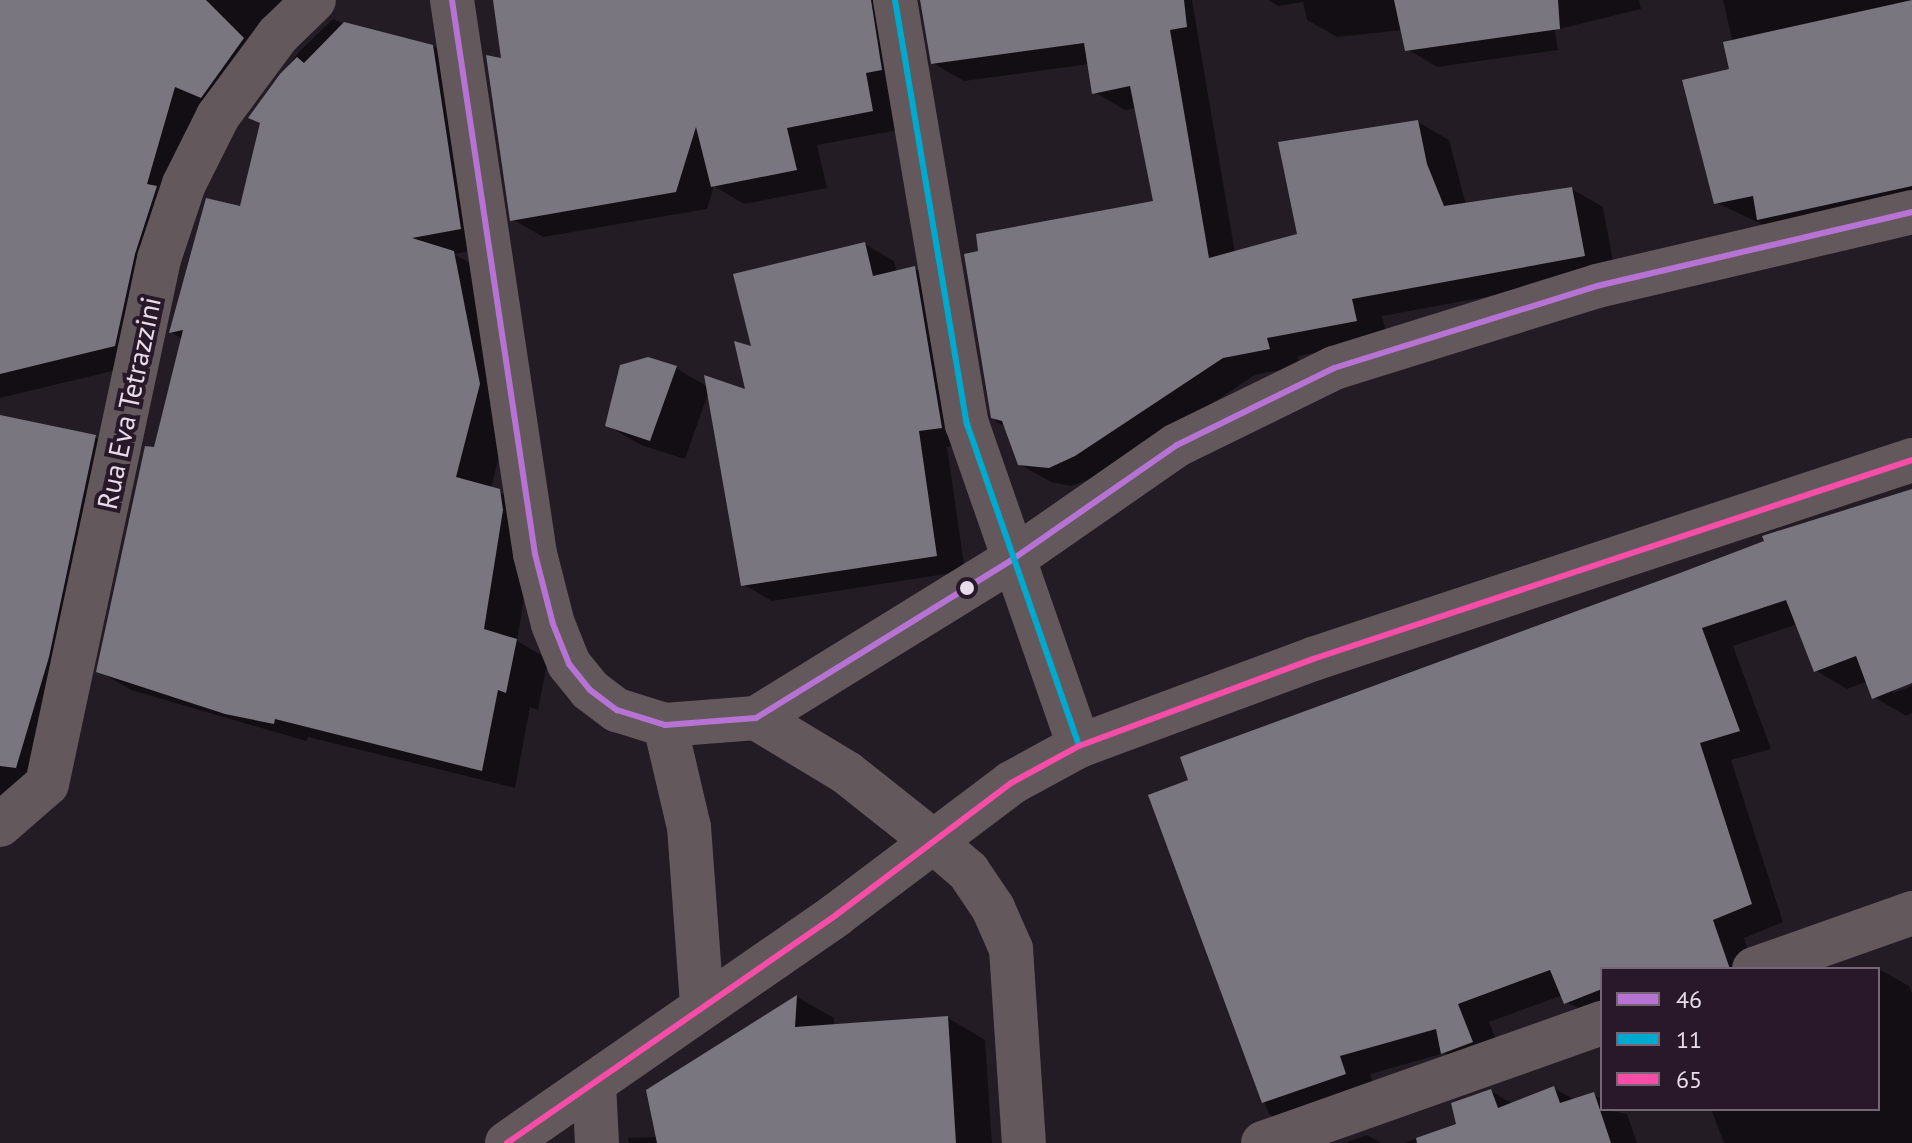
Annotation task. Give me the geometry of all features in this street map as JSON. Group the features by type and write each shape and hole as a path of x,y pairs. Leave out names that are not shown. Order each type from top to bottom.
{"street":[{"name":"Rua Eva Tetrazzini","path":"0,825 47,784 159,259 184,184 218,116 278,35 314,0"},
{"path":"452,0 535,554 553,624 569,664 590,690 617,710 665,725 756,718 1010,561 1177,445 1334,368 1597,286 1912,212"},
{"path":"895,0 967,424 1010,561 1079,746"},
{"path":"507,1143 934,842 1011,783 1079,746 1327,654 1912,460"},
{"path":"756,718 847,773 934,842 968,871 993,908 1011,949 1024,1143"},
{"path":"665,725 689,827 702,1006"},
{"path":"1760,967 1912,913"},
{"path":"1263,1143 1600,1024"},
{"path":"594,1084 597,1143"}],"building":[{"path":"0,0 206,0 244,38 201,98 175,87 147,184 157,186 135,254 115,346 0,374"},
{"path":"493,0 871,0 882,70 866,73 873,111 787,128 797,170 711,187 696,127 676,192 510,221 486,55 501,58"},
{"path":"920,0 1184,0 1187,27 1170,30 1209,258 1297,234 1278,142 1418,120 1427,164 1444,206 1572,187 1585,256 1352,299 1357,321 1267,338 1270,349 1223,358 1075,456 1049,468 1018,465 1002,421 991,418 964,254 978,251 976,234 1153,201 1130,86 1092,94 1084,43 931,64"},
{"path":"1394,0 1558,0 1560,29 1405,51"},
{"path":"1912,0 1912,186 1757,220 1753,196 1714,204 1682,80 1729,69 1723,42"},
{"path":"344,22 433,45 461,229 412,238 454,251 480,384 456,477 500,489 503,510 484,629 517,639 506,693 498,690 482,771 275,719 274,724 225,714 96,672 145,446 154,447 183,330 169,333 206,198 240,206 260,123 248,118 280,74 297,57 304,63"},
{"path":"865,242 873,276 915,266 942,428 919,431 937,556 741,586 704,375 745,389 734,341 751,346 733,274"},
{"path":"648,357 677,366 650,441 605,426 620,365"},
{"path":"0,415 96,435 49,657 16,768 0,766"},
{"path":"1912,489 1912,683 1872,699 1856,656 1814,672 1786,600 1702,628 1740,731 1700,743 1752,904 1713,920 1729,967 1600,967 1600,990 1564,1004 1550,970 1458,1004 1473,1042 1441,1054 1436,1029 1340,1056 1346,1074 1262,1103 1148,795 1188,780 1180,757 1680,573 1764,541 1762,536"},
{"path":"797,995 795,1027 948,1016 956,1143 657,1143 646,1090"},
{"path":"1554,1086 1560,1103 1594,1092 1611,1143 1417,1143 1416,1138 1456,1124 1451,1103 1491,1089 1498,1108"}],"transit line":[{"name":"46","path":"452,0 535,554 553,624 569,664 590,690 617,710 665,725 756,718 1010,561 1177,445 1334,368 1597,286 1912,212"},
{"name":"11","path":"895,0 967,424 1079,746"},
{"name":"65","path":"507,1143 836,915 1011,783 1079,746 1313,659 1912,460"}]}
